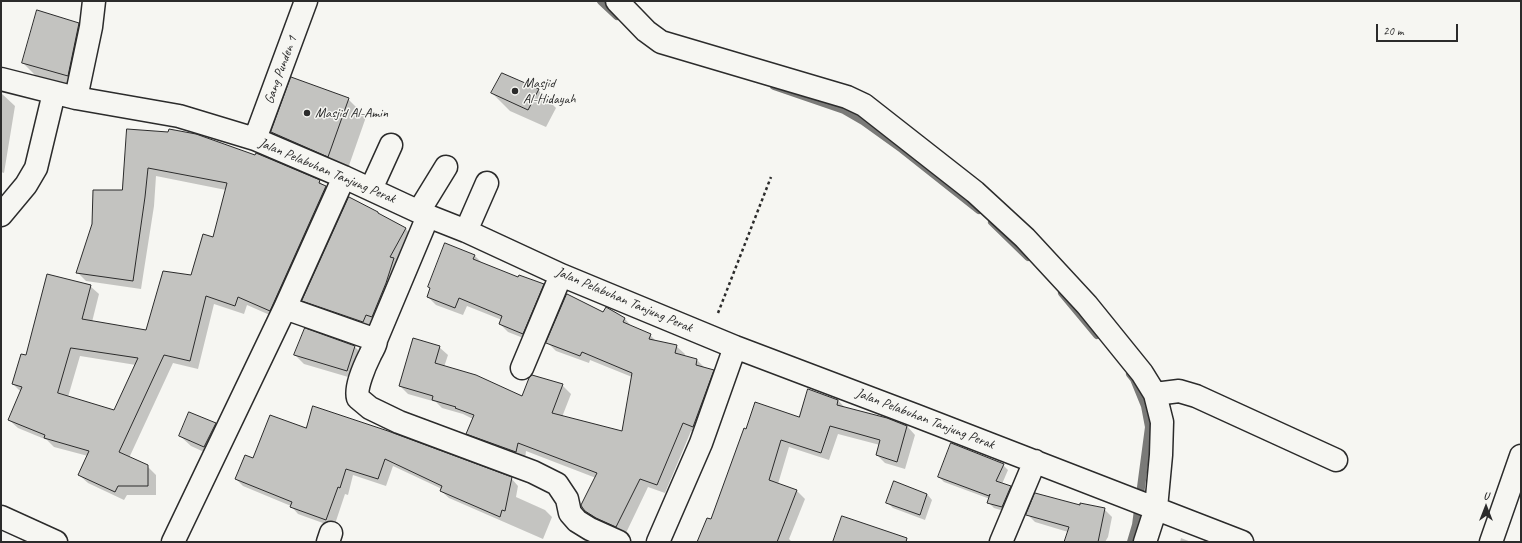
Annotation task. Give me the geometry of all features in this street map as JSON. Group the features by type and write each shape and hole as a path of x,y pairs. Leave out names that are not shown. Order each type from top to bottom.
{"street":[{"path":"76,98 91,27 94,1"},
{"name":"Gang Punden 1","path":"255,139 306,1"},
{"path":"617,1 646,31 661,42 847,97 864,105 975,192 1025,238 1087,305 1142,373 1155,394 1162,422 1161,455 1144,504 1145,542"},
{"name":"Jalan Pelabuhan Tanjung Perak","path":"1,79 76,98 179,116 255,139 344,177 424,214 466,231 561,275 735,347 1035,461 1242,542"},
{"path":"1,215 26,185 36,168 54,93"},
{"path":"371,190 391,145"},
{"path":"446,167 424,214 376,343 369,356 357,390 358,398 365,405 399,422 533,472 557,484 567,499 570,513 577,521 590,530 619,542"},
{"path":"173,542 285,308 344,177"},
{"path":"466,231 487,183"},
{"path":"522,368 561,275"},
{"path":"285,308 376,340"},
{"path":"658,542 701,442 735,347"},
{"path":"1155,394 1179,391 1196,396 1336,460"},
{"path":"1491,542 1521,456"},
{"path":"1001,542 1035,461"},
{"path":"1,516 56,542"}],"path":[{"path":"709,336 771,177"}],"building":[{"path":"37,10 79,23 68,76 22,63"},
{"name":"Masjid Al-Hidayah","path":"502,73 539,89 528,110 491,93"},
{"name":"Masjid Al-Amin","path":"291,77 349,98 328,157 271,132"},
{"path":"127,129 168,132 169,129 196,134 255,155 256,153 320,180 319,183 326,186 270,311 238,297 235,306 206,296 190,361 164,355 119,452 148,465 148,486 118,486 115,492 78,475 89,451 44,438 45,435 8,420 22,387 12,384 21,354 26,355 47,274 91,285 82,319 146,330 163,271 191,275 203,234 213,237 227,183 148,168 133,281 76,273 92,224 93,190 122,190","holes":["71,348 138,358 114,410 58,393"]},
{"path":"349,197 406,228 390,257 394,258 386,283 372,317 366,315 363,322 302,301"},
{"path":"445,243 475,255 473,259 518,277 519,275 544,284 523,334 499,324 502,316 459,298 455,308 427,297 430,288 428,287"},
{"path":"567,294 603,312 606,307 625,318 623,322 651,334 649,339 677,345 675,353 697,359 696,365 714,370 693,427 683,423 657,485 640,479 616,527 596,518 585,511 581,505 597,473 518,443 516,452 466,434 474,415 455,408 456,407 432,400 433,396 399,386 413,338 440,346 435,363 476,375 522,396 529,378 532,375 563,384 552,413 622,431 632,373 582,352 580,356 546,343"},
{"path":"305,328 355,346 347,371 294,355"},
{"path":"808,389 838,400 837,405 887,418 907,426 897,462 876,455 880,440 830,426 821,453 781,440 769,480 797,490 777,542 697,542 707,518 711,519 755,402 799,417"},
{"path":"313,406 388,431 512,477 505,511 502,510 500,517 440,491 442,486 385,459 378,479 346,469 340,488 338,487 326,520 290,507 292,502 235,479 245,455 253,458 270,415 306,428"},
{"path":"189,412 216,423 204,447 179,436"},
{"path":"951,443 1004,464 996,481 1011,486 1002,507 987,503 990,494 989,496 938,477"},
{"path":"894,481 927,494 920,515 886,503"},
{"path":"1035,493 1080,505 1080,503 1105,508 1098,542 1064,542 1069,527 1026,515"},
{"path":"842,516 907,538 906,542 833,542"}],"waterway":[{"path":"601,1 617,16"},
{"path":"774,86 844,110 863,121 902,149 979,210"},
{"path":"992,222 1028,257"},
{"path":"1062,293 1097,335"},
{"path":"1130,374 1134,379 1145,406 1149,427 1136,525 1131,542"}],"place":[{"name":"Masjid Al-Hidayah","path":"515,91"},
{"name":"Masjid Al-Amin","path":"307,113"}]}
